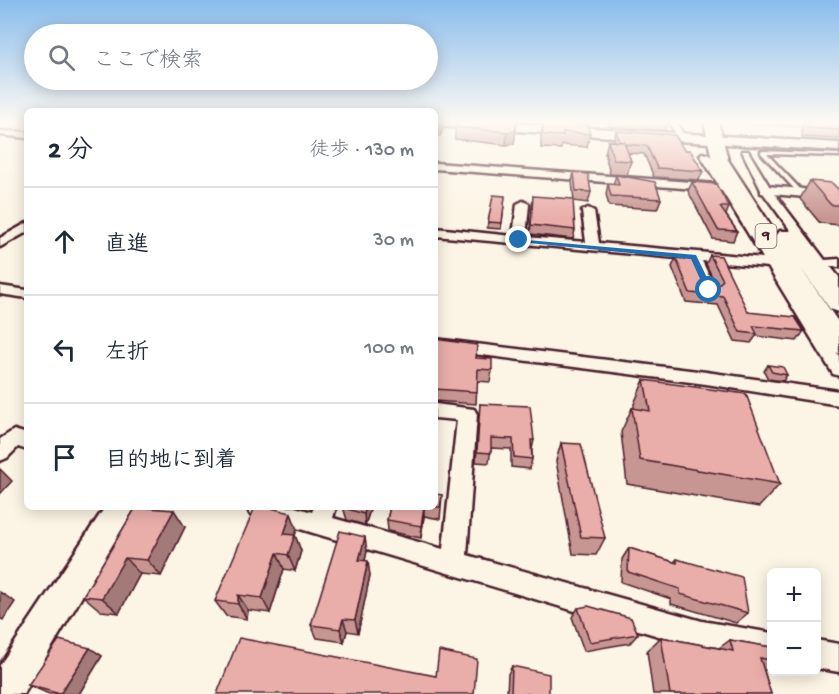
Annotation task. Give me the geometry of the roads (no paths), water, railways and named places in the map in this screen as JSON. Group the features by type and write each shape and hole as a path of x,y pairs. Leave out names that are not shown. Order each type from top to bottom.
{"highway":[{"name":"9","path":"728,153 744,202 839,344"},
{"name":"9","path":"731,153 752,187 781,220 839,304"}],"street":[{"path":"438,166 601,153"},
{"path":"729,153 773,267 839,370"},
{"path":"733,153 765,190 781,220 833,265 839,286"},
{"path":"765,190 839,196"},
{"path":"519,240 523,204"},
{"path":"588,211 592,247"},
{"path":"0,243 24,229"},
{"path":"438,232 687,256 773,267 796,280"},
{"path":"687,256 694,248 755,256"},
{"path":"687,256 709,290"},
{"path":"0,290 24,294"},
{"path":"438,344 706,378 838,400"},
{"path":"438,411 467,414 454,561"},
{"path":"0,452 14,438 24,441"},
{"path":"3,694 119,510"},
{"path":"279,510 322,516 454,561 702,635 767,645"},
{"path":"821,655 839,658"}],"lane":[{"path":"764,153 801,193"},
{"path":"798,153 839,155"}],"tunnel":[{"path":"755,256 784,258"}]}
